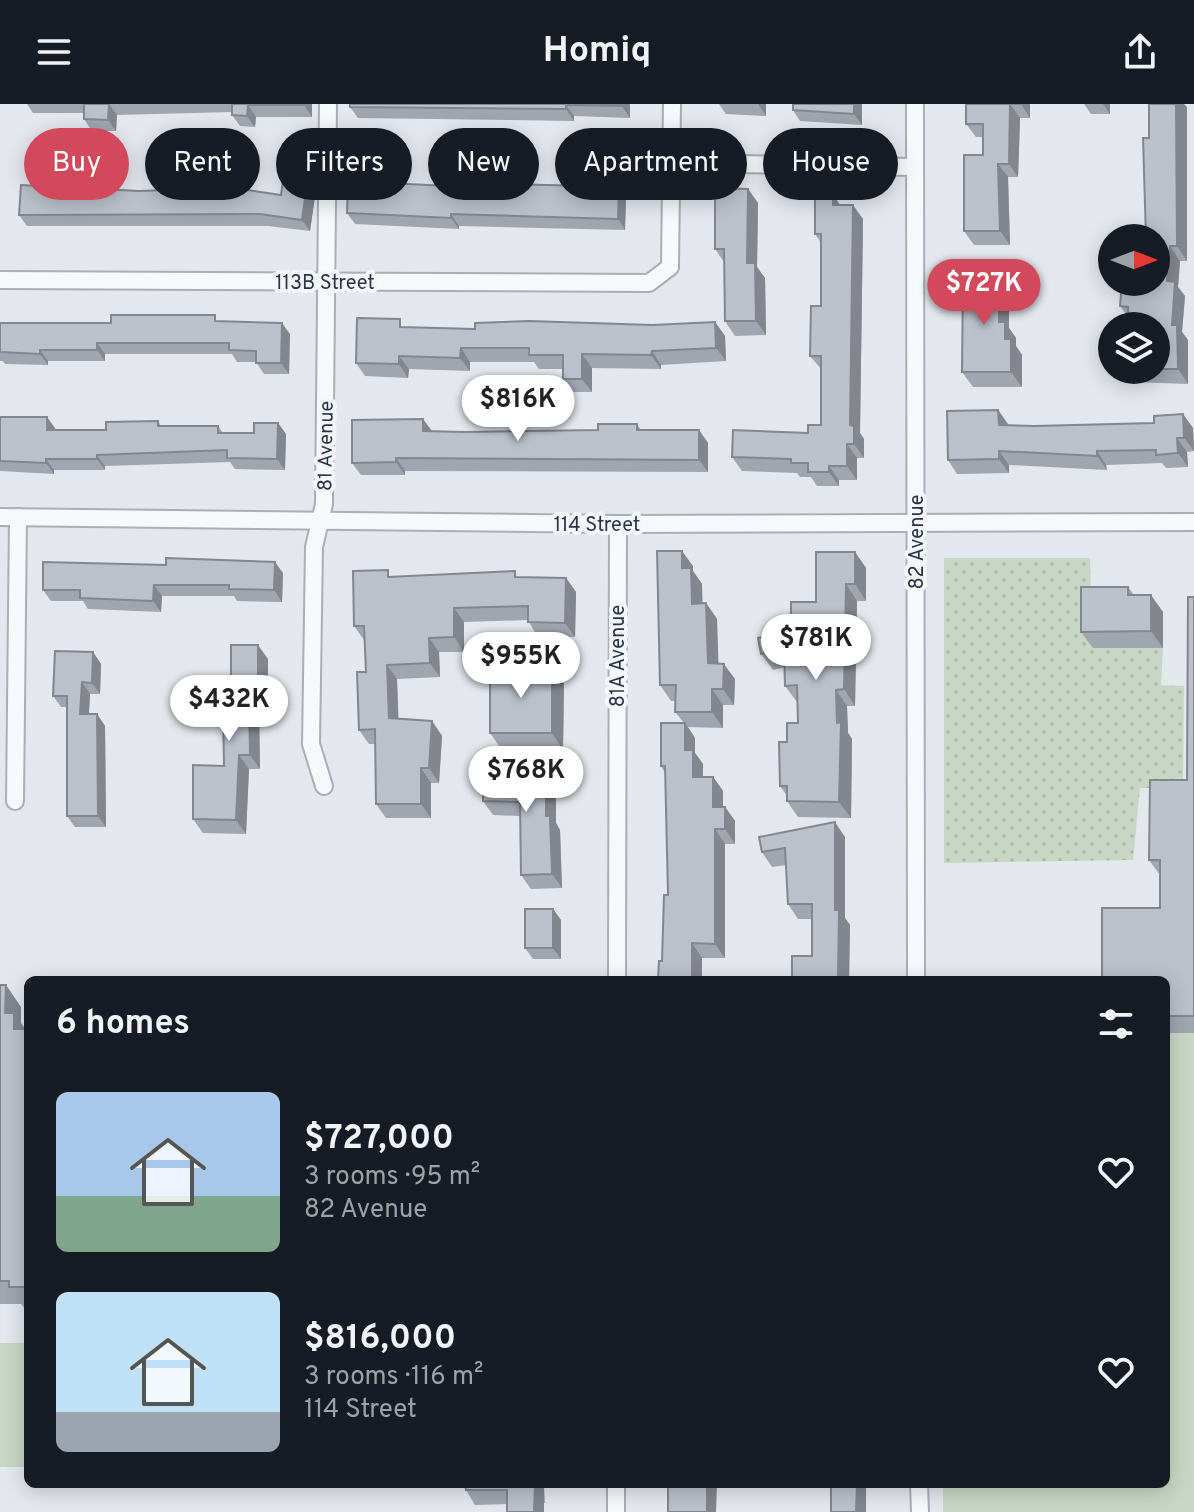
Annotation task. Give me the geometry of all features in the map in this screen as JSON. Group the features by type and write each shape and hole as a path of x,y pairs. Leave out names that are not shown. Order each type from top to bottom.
{"street":[{"name":"81 Avenue","path":"324,786 311,744 314,547 324,504 328,104"},
{"path":"672,104 672,128"},
{"name":"82 Avenue","path":"915,104 916,976"},
{"path":"747,164 914,167"},
{"name":"113B Street","path":"0,280 649,283 670,267 671,200"},
{"name":"114 Street","path":"0,517 320,523 1194,522"},
{"path":"15,801 18,517"},
{"name":"81A Avenue","path":"617,976 618,524"},
{"path":"616,1488 616,1512"},
{"path":"919,1488 920,1512"}],"green space":[{"path":"944,558 1090,558 1093,648 1163,648 1161,685 1184,686 1183,788 1140,788 1133,860 944,863"},
{"path":"1170,1033 1194,1033 1194,1512 943,1512 943,1488 1170,1488"},
{"path":"0,1343 24,1343 24,1467 0,1467"}],"building":[{"path":"84,104 109,104 108,120 84,119"},
{"path":"232,104 304,105 248,105 247,116 232,115"},
{"path":"350,104 622,104 622,106 566,105 566,109 350,107"},
{"path":"793,104 854,104 854,114 793,110"},
{"path":"966,104 1010,104 1009,164 998,164 1000,231 964,231 964,155 983,155 983,124 966,124"},
{"path":"1149,104 1176,104 1177,246 1170,246 1170,224 1146,224 1143,138 1149,138"},
{"path":"412,184 428,185 428,200 539,200 539,185 555,185 555,200 619,200 618,219 451,214 451,218 347,213 347,200 412,200"},
{"path":"21,185 24,185 24,200 129,200 129,190 145,191 145,200 260,200 260,192 276,194 276,200 305,200 302,220 260,214 19,215"},
{"path":"748,189 747,263 755,263 756,321 725,321 724,249 715,249 715,200 747,200"},
{"path":"815,200 833,200 833,205 853,205 850,425 854,426 854,444 847,444 847,466 829,466 829,472 808,472 808,463 791,463 791,459 732,457 733,430 808,433 808,425 821,425 821,356 810,356 811,306 821,306 821,234 815,234"},
{"path":"963,276 999,276 999,322 1005,322 1005,339 1011,339 1011,372 962,372"},
{"path":"1170,281 1175,282 1172,325 1177,325 1178,369 1170,369 1170,312 1128,312 1128,307 1120,306 1121,296 1170,296"},
{"path":"111,315 215,315 215,321 282,323 281,363 256,363 256,351 229,350 229,343 97,343 97,350 40,350 40,354 0,352 0,323 111,323"},
{"path":"357,318 400,319 400,327 475,329 475,323 529,321 652,325 715,322 716,348 652,351 651,355 582,354 582,379 563,379 563,355 529,355 529,348 461,348 460,358 399,356 399,364 356,363"},
{"path":"998,410 999,425 1034,426 1154,423 1154,416 1183,414 1184,438 1177,438 1178,453 1156,455 1156,450 1097,451 1097,456 999,451 999,459 948,460 947,411"},
{"path":"0,417 47,417 47,430 106,430 106,422 158,421 158,426 218,426 218,433 254,433 254,423 278,423 277,459 227,458 227,450 97,455 97,459 46,459 46,463 0,461"},
{"path":"423,419 423,431 598,430 598,424 637,424 637,430 699,430 699,460 396,458 396,462 352,463 352,420"},
{"path":"657,551 682,551 682,568 691,568 692,604 706,603 708,663 724,664 723,689 712,689 712,712 675,712 676,685 660,685"},
{"path":"816,552 855,552 855,584 846,584 844,689 836,690 837,723 841,722 839,802 787,801 787,786 780,786 779,742 787,742 787,723 798,723 797,685 785,686 784,649 761,654 758,638 791,630 791,602 816,602"},
{"path":"166,558 275,562 274,590 229,589 229,585 154,585 153,601 80,598 80,590 43,590 43,562 166,565"},
{"path":"388,570 388,577 515,571 515,577 566,578 565,623 528,622 528,606 454,608 454,637 429,638 430,663 387,665 389,718 432,721 429,768 421,768 421,804 376,804 375,729 359,730 357,672 366,672 364,626 354,626 353,571"},
{"path":"1081,587 1128,587 1128,595 1151,595 1151,631 1081,632"},
{"path":"1188,597 1194,597 1194,1016 1170,1016 1170,976 1102,976 1102,908 1160,908 1160,860 1149,860 1150,780 1187,780"},
{"path":"231,645 258,645 258,695 249,695 250,755 239,755 236,820 193,819 193,765 224,766 223,706 231,706"},
{"path":"55,651 93,652 92,683 82,682 80,714 97,714 98,816 67,816 67,696 53,696"},
{"path":"490,667 552,667 552,733 490,733"},
{"path":"661,723 685,723 685,750 693,750 693,777 713,777 713,807 725,807 725,829 715,829 715,944 692,943 692,976 658,976 659,961 662,961 664,895 668,895 665,766 661,766"},
{"path":"483,771 546,771 546,816 550,816 552,874 521,875 520,802 483,801"},
{"path":"835,822 838,976 792,976 792,956 812,956 812,904 788,904 785,848 762,852 759,837"},
{"path":"525,909 553,909 553,948 525,948"},
{"path":"0,985 6,985 5,1013 14,1013 14,1029 24,1029 24,1287 9,1287 9,1281 0,1281"},
{"path":"535,1488 534,1512 507,1512 507,1490 466,1490"},
{"path":"668,1488 707,1488 707,1512 668,1512"},
{"path":"831,1488 857,1488 856,1512 831,1512"}]}
